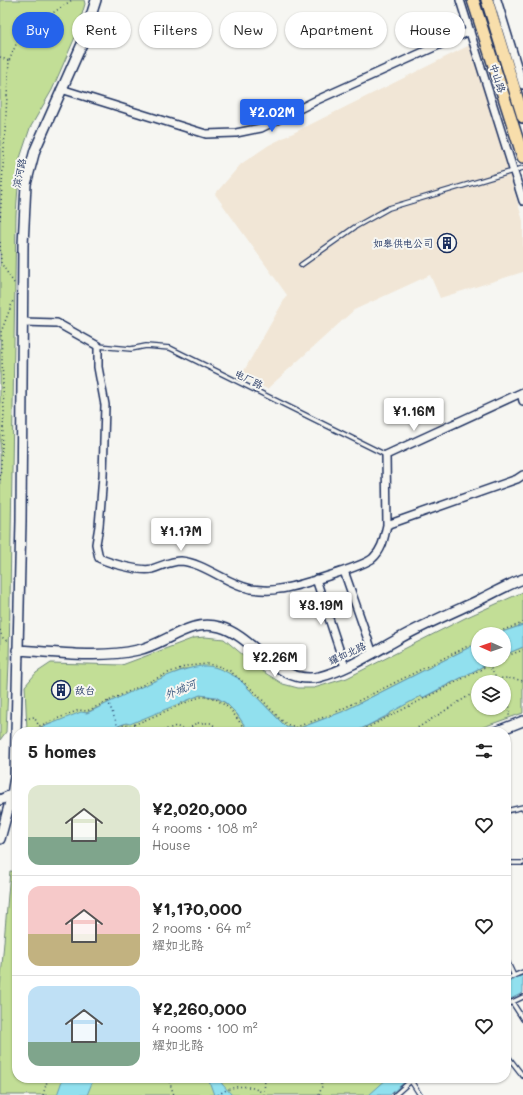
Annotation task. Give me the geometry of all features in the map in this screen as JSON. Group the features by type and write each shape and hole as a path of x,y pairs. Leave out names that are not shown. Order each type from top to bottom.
{"main road":[{"name":"中山路","path":"473,0 523,156"},
{"name":"中山路","path":"487,0 523,117"}],"street":[{"name":"滨河路","path":"16,727 24,291 23,245 26,184 35,150 82,44 96,0"},
{"path":"460,0 523,201"},
{"path":"497,0 523,86"},
{"path":"61,89 206,134 236,133 261,128 317,100 470,30"},
{"path":"23,322 57,323 98,346 98,367 105,405 103,476 96,544 99,558 112,564 151,569 163,564 181,561 200,567 221,578 252,589 278,590 344,571 373,559 383,544 387,525 386,455 522,393 523,401"},
{"path":"387,525 517,479 523,475"},
{"path":"344,571 372,654"},
{"name":"耀如北路","path":"17,650 116,654 156,645 190,628 206,625 220,627 237,635 277,667 289,674 304,678 318,677 345,667 372,654 399,638 523,578"},
{"path":"316,579 345,667"},
{"path":"508,726 523,721"},
{"path":"0,800 12,795"},
{"name":"滨河路","path":"0,839 12,803"}],"lane":[{"path":"301,265 355,227 390,208 523,168"},
{"name":"电厂路","path":"98,346 131,349 146,346 170,348 386,455"},
{"path":"511,810 523,807 523,809"},
{"path":"511,863 523,863"},
{"path":"511,970 514,976"},
{"path":"511,977 523,972"},
{"path":"523,997 512,1002 523,1019"},
{"path":"511,1060 523,1076"},
{"path":"395,1095 409,1083"},
{"path":"414,1083 420,1095"}],"path":[{"path":"0,220 10,61 20,35 72,0"},
{"path":"0,57 10,61"},
{"path":"0,242 1,263 11,280 24,291 10,303 1,332 4,412 0,480"},
{"path":"511,627 523,623"},
{"path":"0,630 2,637 17,650"},
{"path":"16,721 34,716 39,726 79,710 87,711 188,666 207,664 218,666 230,671 256,693 286,724 296,727 330,715 471,644"},
{"path":"511,654 523,650"},
{"path":"370,727 485,667"},
{"path":"511,679 523,681"},
{"path":"419,727 471,694"},
{"path":"124,727 131,726 200,697 216,699 230,709 243,727"},
{"path":"108,701 118,727"},
{"path":"508,726 509,715"},
{"path":"192,727 196,723 211,723 215,727"},
{"path":"43,1095 47,1083"},
{"path":"170,1083 174,1095"},
{"path":"218,1095 233,1087 246,1087 263,1094 264,1083"},
{"path":"319,1095 322,1083"}],"shaded area":[{"path":"472,44 523,221 523,272 440,298 430,275 354,310 267,389 241,376 287,295 215,194 241,164 269,145"}],"green space":[{"path":"0,0 84,0 85,4 83,12 72,12 72,44 52,90 30,128 20,158 16,215 9,663 6,732 0,740"},
{"path":"523,592 523,625 511,629 511,627 471,627 471,647 342,712 303,727 286,727 238,678 216,668 184,669 86,713 40,727 27,727 25,686 36,673 51,663 122,665 194,638 205,637 224,639 262,671 283,684 298,688 314,688 347,678 465,618"},
{"path":"523,647 523,713 483,727 365,727 390,715 389,713 421,696 423,698 482,667 511,667 511,652"},
{"path":"200,695 209,696 224,702 245,727 116,727"},
{"path":"10,871 12,871 12,1083 394,1083 381,1095 0,1095 0,989"}],"water":[{"path":"523,625 523,647 511,652 511,629"},
{"path":"471,647 471,667 482,667 422,698 421,696 365,727 303,727 342,712"},
{"name":"外城河","path":"210,666 238,678 286,727 246,727 237,714 226,703 216,697 200,695 130,724 126,723 116,727 43,727 81,712 87,713 146,685 180,671 194,667"},
{"path":"523,975 523,993 511,999 511,981"},
{"path":"61,1083 92,1083 87,1095 57,1095"},
{"path":"210,1083 222,1083 232,1095 214,1095"},
{"path":"382,1083 403,1083 390,1095 369,1095"}],"pier":[{"path":"12,735 12,772 4,775 5,738"}],"place":[{"name":"如皋供电公司","path":"447,243"},
{"name":"敌台","path":"61,690"}]}
